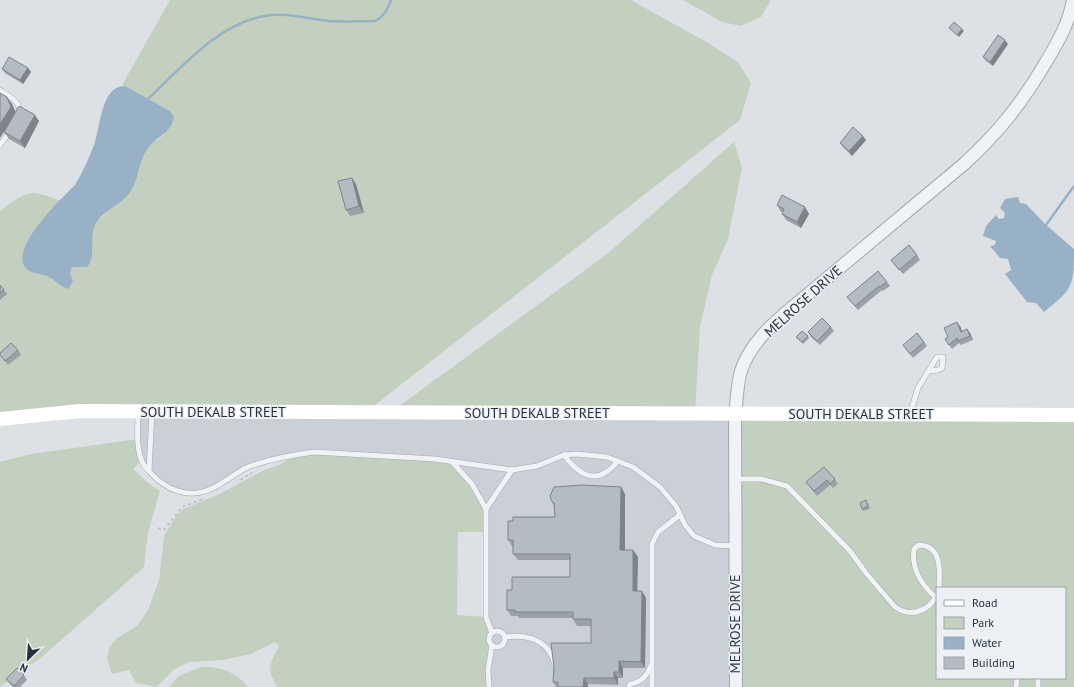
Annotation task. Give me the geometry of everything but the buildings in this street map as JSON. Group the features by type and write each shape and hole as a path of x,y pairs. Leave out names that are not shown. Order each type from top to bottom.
{"main road":[{"name":"SOUTH DEKALB STREET","path":"0,419 80,411 1074,415"}],"street":[{"name":"MELROSE DRIVE","path":"736,687 734,546 736,414 741,371 745,361 766,332 789,310 952,174 990,140 1012,115 1033,84 1059,40 1069,18 1073,0"}],"lane":[{"path":"0,90 14,100 20,107 20,114 17,120"},
{"path":"0,145 13,126"},
{"path":"910,414 915,394 928,371"},
{"path":"145,412 149,471"},
{"path":"145,412 140,455 143,466 162,484 170,489 188,493 211,489 240,472 262,463 314,452 405,456 512,470 536,466 564,456 577,454 607,457 633,467 649,478 666,494 689,530 700,539 715,545 734,546"},
{"path":"564,456 578,471 593,476 605,474 618,461"},
{"path":"452,462 464,473 472,484 486,509 486,617 492,633 490,639 492,645 488,670 489,687"},
{"path":"486,509 512,470"},
{"path":"735,479 762,479 787,486 850,550 866,573 895,607 900,610 914,612 924,609 933,602 936,596 924,585 914,564 914,549 919,545 928,545 937,555 940,574 939,587"},
{"path":"652,687 652,544 658,532 680,514"},
{"path":"492,633 498,631 502,632 505,637"},
{"path":"505,637 527,636 539,641 552,657 555,674"},
{"path":"492,645 502,645 505,637"},
{"path":"629,687 630,684 641,681 648,672 652,663"}],"shaded area":[{"path":"138,412 735,414 736,687 489,687 490,639 492,633 488,625 486,509 314,452 248,468 216,487 197,493 170,489 141,461"}],"green space":[{"path":"170,0 631,0 703,40 738,62 751,83 740,120 366,412 0,419 0,211 20,197 33,193 56,199 100,219 132,189 143,157 149,146 164,135 170,111 122,85"},
{"path":"683,0 771,0 761,17 741,26 722,22"},
{"path":"734,142 742,168 728,239 712,275 700,327 695,414 391,412 607,254"},
{"path":"735,414 1074,415 1074,687 736,687"},
{"path":"138,439 141,461 133,469 148,483 160,491 148,533 144,567 43,656 0,687 0,462 31,454"},
{"path":"314,452 452,462 464,473 486,509 486,532 458,532 457,615 486,617 492,633 490,638 492,645 489,687 277,687 270,670 270,666 279,646 275,642 251,654 223,660 189,662 173,670 157,687 136,683 129,670 112,674 107,658 109,648 117,638 138,625 148,610 159,580 164,536 176,516 183,509 220,494 264,470 279,465 295,455"},
{"path":"201,667 227,671 238,677 248,687 169,687 179,676"}],"water":[{"path":"125,86 170,111 174,117 170,127 149,147 145,153 131,192 102,216 96,223 93,234 92,258 90,263 87,267 72,267 70,274 73,281 67,289 49,277 28,271 26,269 22,257 25,246 40,222 75,185 84,169 95,142 103,108 107,99 111,92 117,87"},
{"path":"1018,197 1020,203 1026,204 1046,225 1074,249 1073,271 1070,286 1061,298 1044,312 1036,303 1027,302 1005,274 1011,270 1008,259 1000,258 990,246 995,245 996,241 983,236 986,226 996,215 999,219 1004,218 1005,213 1000,208 1005,199"}],"waterway":[{"path":"149,98 202,48 217,37 248,20 265,16 281,15 329,21 375,21 385,12 391,0"},
{"path":"1046,225 1074,186"}]}
